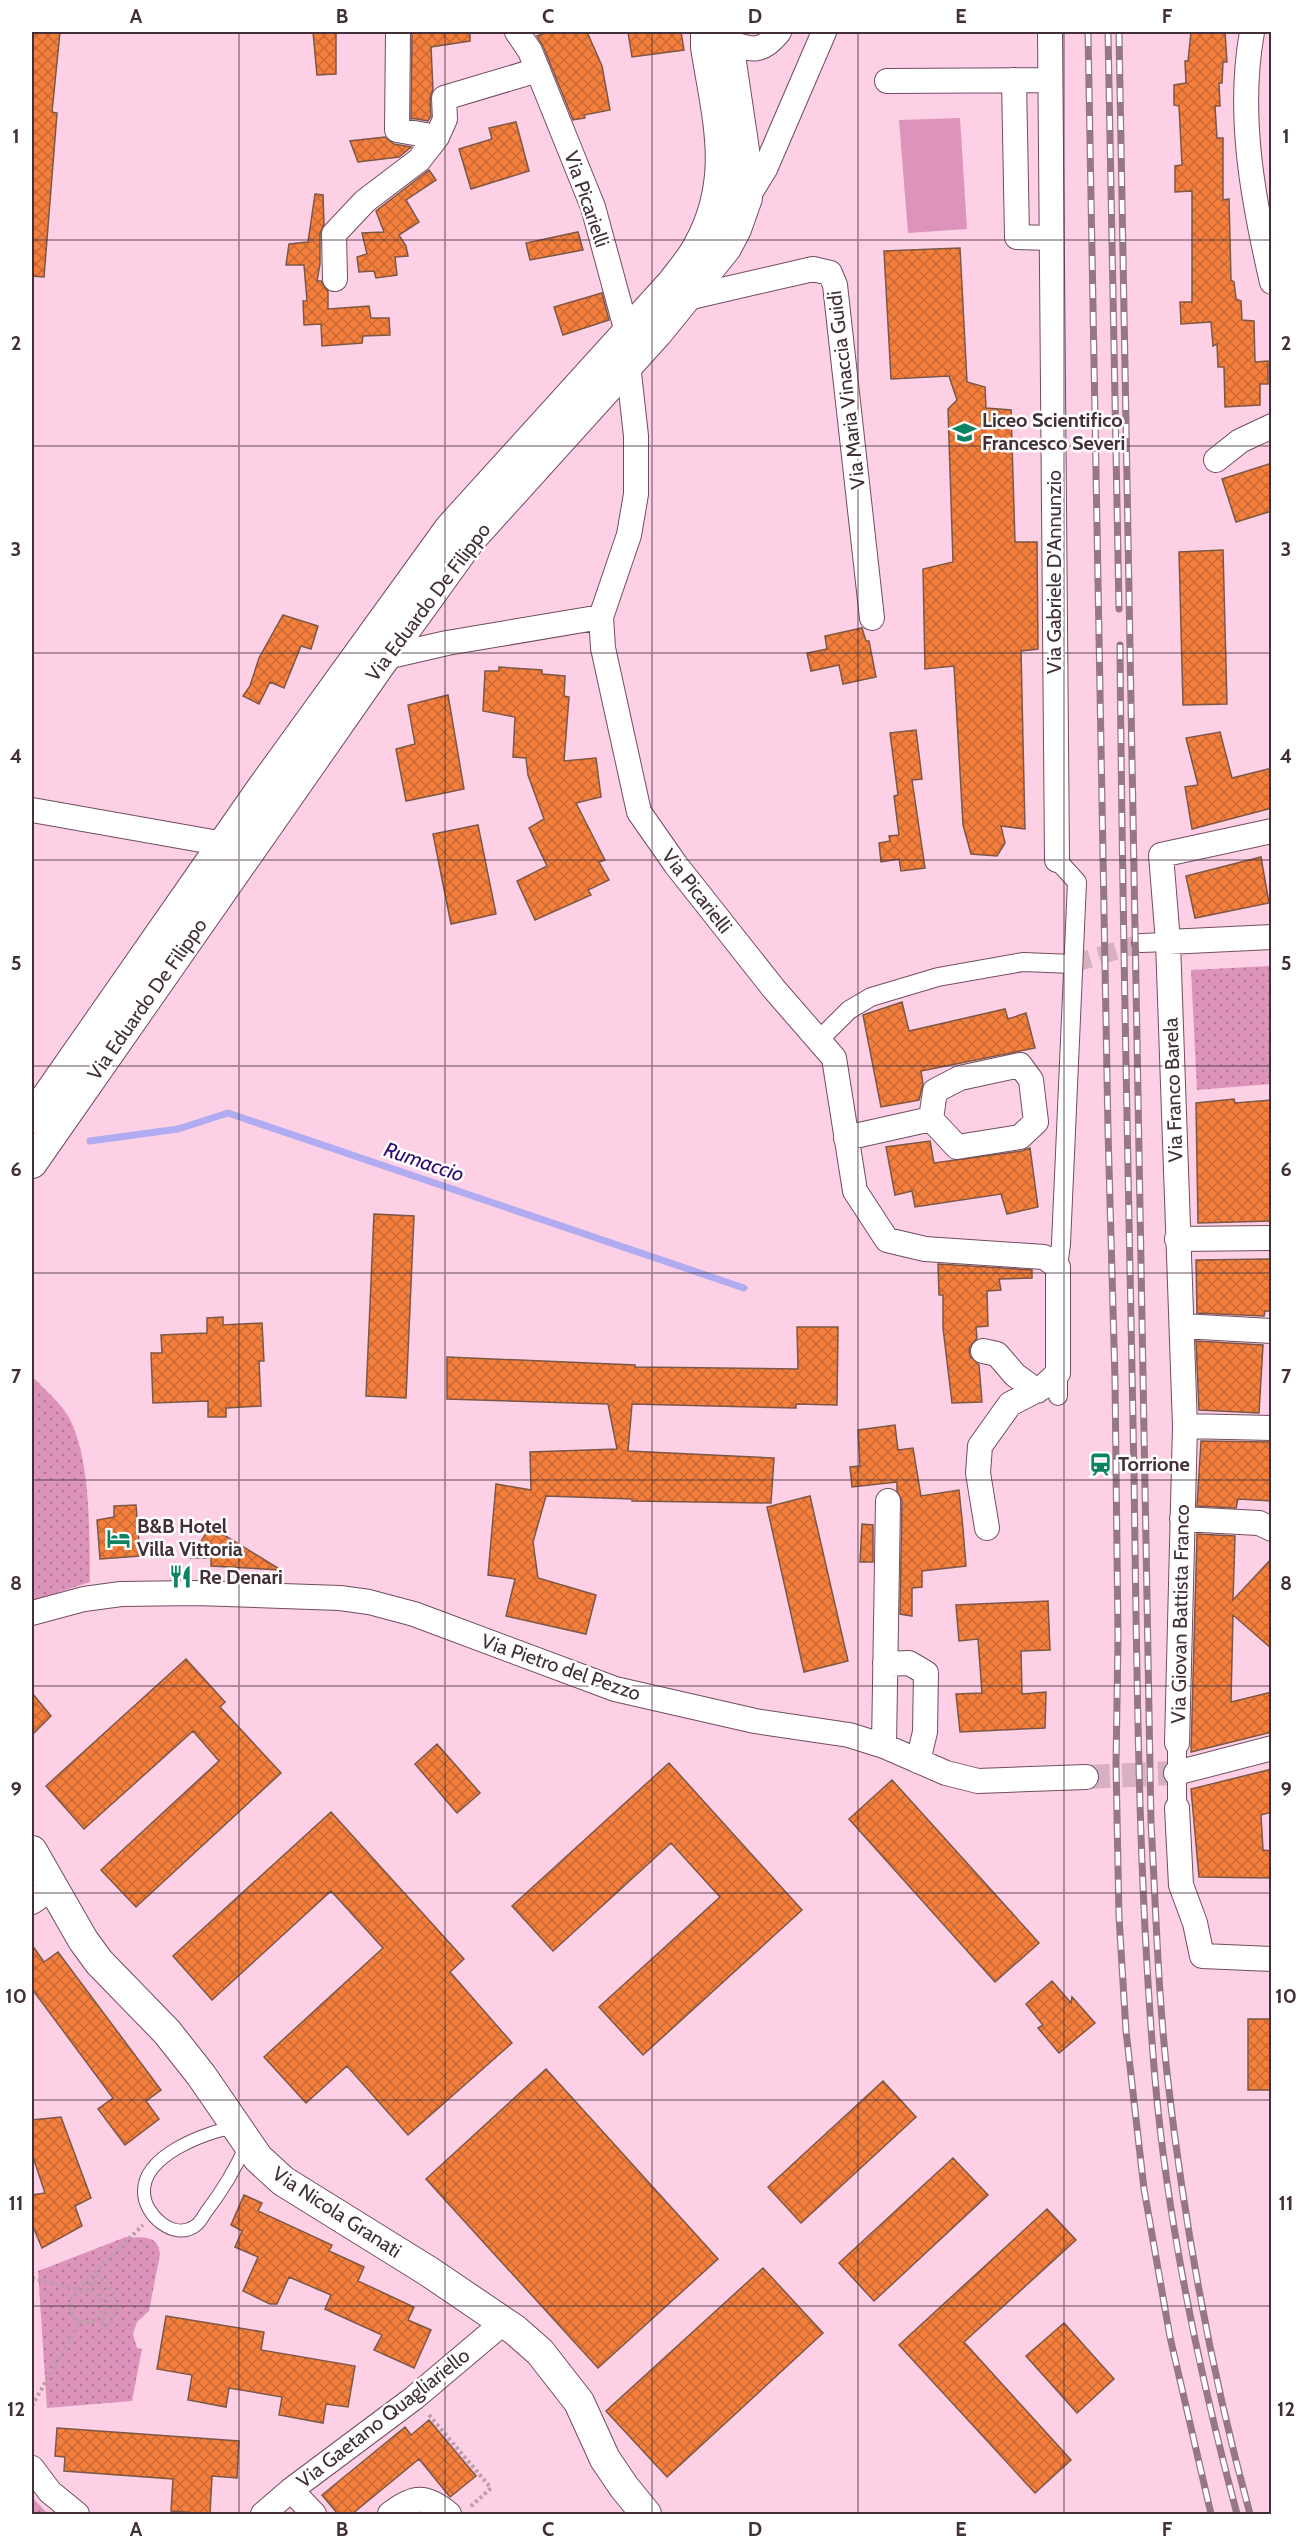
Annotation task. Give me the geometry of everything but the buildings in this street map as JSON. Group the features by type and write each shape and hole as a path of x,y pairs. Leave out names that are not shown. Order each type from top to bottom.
{"street":[{"path":"398,32 397,130 438,138"},
{"name":"Via Picarielli","path":"517,32 530,51 592,207 627,332"},
{"path":"719,35 750,49 756,49 769,44 779,32"},
{"path":"747,198 769,160 824,32"},
{"name":"Via Gabriele D'Annunzio","path":"1050,32 1057,860"},
{"path":"1252,32 1246,66 1245,107 1248,152 1264,198 1272,282"},
{"name":"Via Eduardo De Filippo","path":"32,1163 386,657 471,540 687,298 726,248 736,229 747,198 744,150 719,35"},
{"name":"Via Eduardo De Filippo","path":"32,1119 224,844 450,528 689,261 707,229 717,202 722,160 706,47 719,35"},
{"path":"335,279 334,234 365,201 419,160 438,138 445,119 444,98 538,70"},
{"path":"1014,80 1017,237 1051,238"},
{"path":"887,81 1050,80"},
{"name":"Via Maria Vinaccia Guidi","path":"687,298 813,268 830,273 834,285 872,618"},
{"name":"Via Picarielli","path":"628,364 636,436 636,494 629,535 601,617 603,648 639,812 676,865 774,989 834,1058 855,1191 887,1240 925,1249 1044,1257 1058,1267"},
{"path":"1216,460 1240,441 1272,426"},
{"path":"386,657 447,643 601,617"},
{"path":"32,810 224,844"},
{"name":"Via Franco Barela","path":"1177,1239 1168,942 1161,855 1272,831"},
{"path":"1051,1387 1061,1244 1077,882 1057,860"},
{"path":"1141,943 1272,937"},
{"path":"819,1040 849,1010 871,997 938,977 1023,963 1073,964"},
{"path":"1020,1065 1031,1080 1036,1122 1020,1137 957,1147 931,1119 935,1091 960,1078 1020,1065"},
{"path":"846,1138 931,1119"},
{"path":"1177,1239 1272,1238"},
{"name":"Via Giovan Battista Franco","path":"1177,1239 1185,1426 1176,1773 1178,1808"},
{"path":"1182,1326 1272,1332"},
{"path":"983,1351 997,1354 1015,1375 1051,1387"},
{"path":"987,1528 978,1473 980,1446 1010,1404 1051,1387"},
{"path":"1185,1426 1272,1428"},
{"path":"885,1746 888,1501"},
{"path":"1182,1519 1259,1523 1272,1528"},
{"name":"Via Pietro del Pezzo","path":"32,1613 84,1599 122,1594 196,1593 340,1598 414,1614 615,1689 755,1721 849,1736 885,1746 918,1761 978,1781 1086,1777"},
{"path":"885,1664 909,1663 926,1673 925,1732 918,1761"},
{"path":"1176,1773 1272,1748"},
{"path":"1178,1808 1181,1885 1195,1923 1202,1956 1272,1959"},
{"name":"Via Nicola Granati","path":"32,1851 43,1894 99,1962 167,2032 201,2076 258,2158 283,2181 428,2271 504,2322 540,2352 583,2409 605,2459 646,2514"},
{"name":"Via Gaetano Quagliariello","path":"263,2514 291,2490 414,2398 504,2322"},
{"path":"32,2468 50,2492 77,2514"},
{"path":"291,2490 314,2514"},
{"path":"390,2514 408,2502 424,2499 432,2500 449,2514"}],"lane":[{"path":"216,2130 241,2135 223,2191 197,2225 186,2231 172,2230 153,2215 144,2192 148,2173 193,2138 216,2130"}],"path":[{"path":"32,2278 79,2290 90,2291 99,2298 101,2309 96,2319 80,2321 73,2316 70,2306 73,2297 79,2290 94,2273 153,2215"},
{"path":"90,2291 90,2286 94,2281 108,2297 109,2311 101,2322 106,2326 116,2315 116,2299 111,2287 94,2273"},
{"path":"32,2406 80,2321"},
{"path":"414,2398 491,2488 462,2514"}],"shaded area":[{"path":"960,118 967,229 908,233 899,120"},
{"path":"1271,966 1271,1084 1197,1090 1191,970"},
{"path":"32,1376 64,1410 80,1446 89,1517 90,1582 32,1601"},
{"path":"126,2237 153,2240 160,2254 149,2311 137,2322 133,2334 137,2348 142,2349 132,2401 47,2408 38,2271"},
{"path":"32,2497 48,2514 32,2514"}],"waterway":[{"name":"Rumaccio","path":"90,1141 178,1129 228,1113 744,1288"}],"tunnel":[{"path":"1073,964 1141,943"},
{"path":"1086,1777 1176,1773"}],"railway":[{"path":"1088,32 1108,1130 1115,1380 1118,1638 1116,1764 1119,1917 1126,2031 1144,2189 1170,2337 1211,2514"},
{"path":"1108,32 1119,609"},
{"path":"1119,32 1151,1823 1162,2017 1182,2191 1211,2353 1250,2514"},
{"path":"1120,645 1137,1702 1149,2004 1161,2134 1177,2244 1198,2353 1237,2514"}],"place":[{"name":"Liceo Scientifico Francesco Severi","path":"964,432"},
{"name":"Torrione","path":"1100,1464"},
{"name":"B&B Hotel Villa Vittoria","path":"119,1538"},
{"name":"Re Denari","path":"181,1577"}]}
